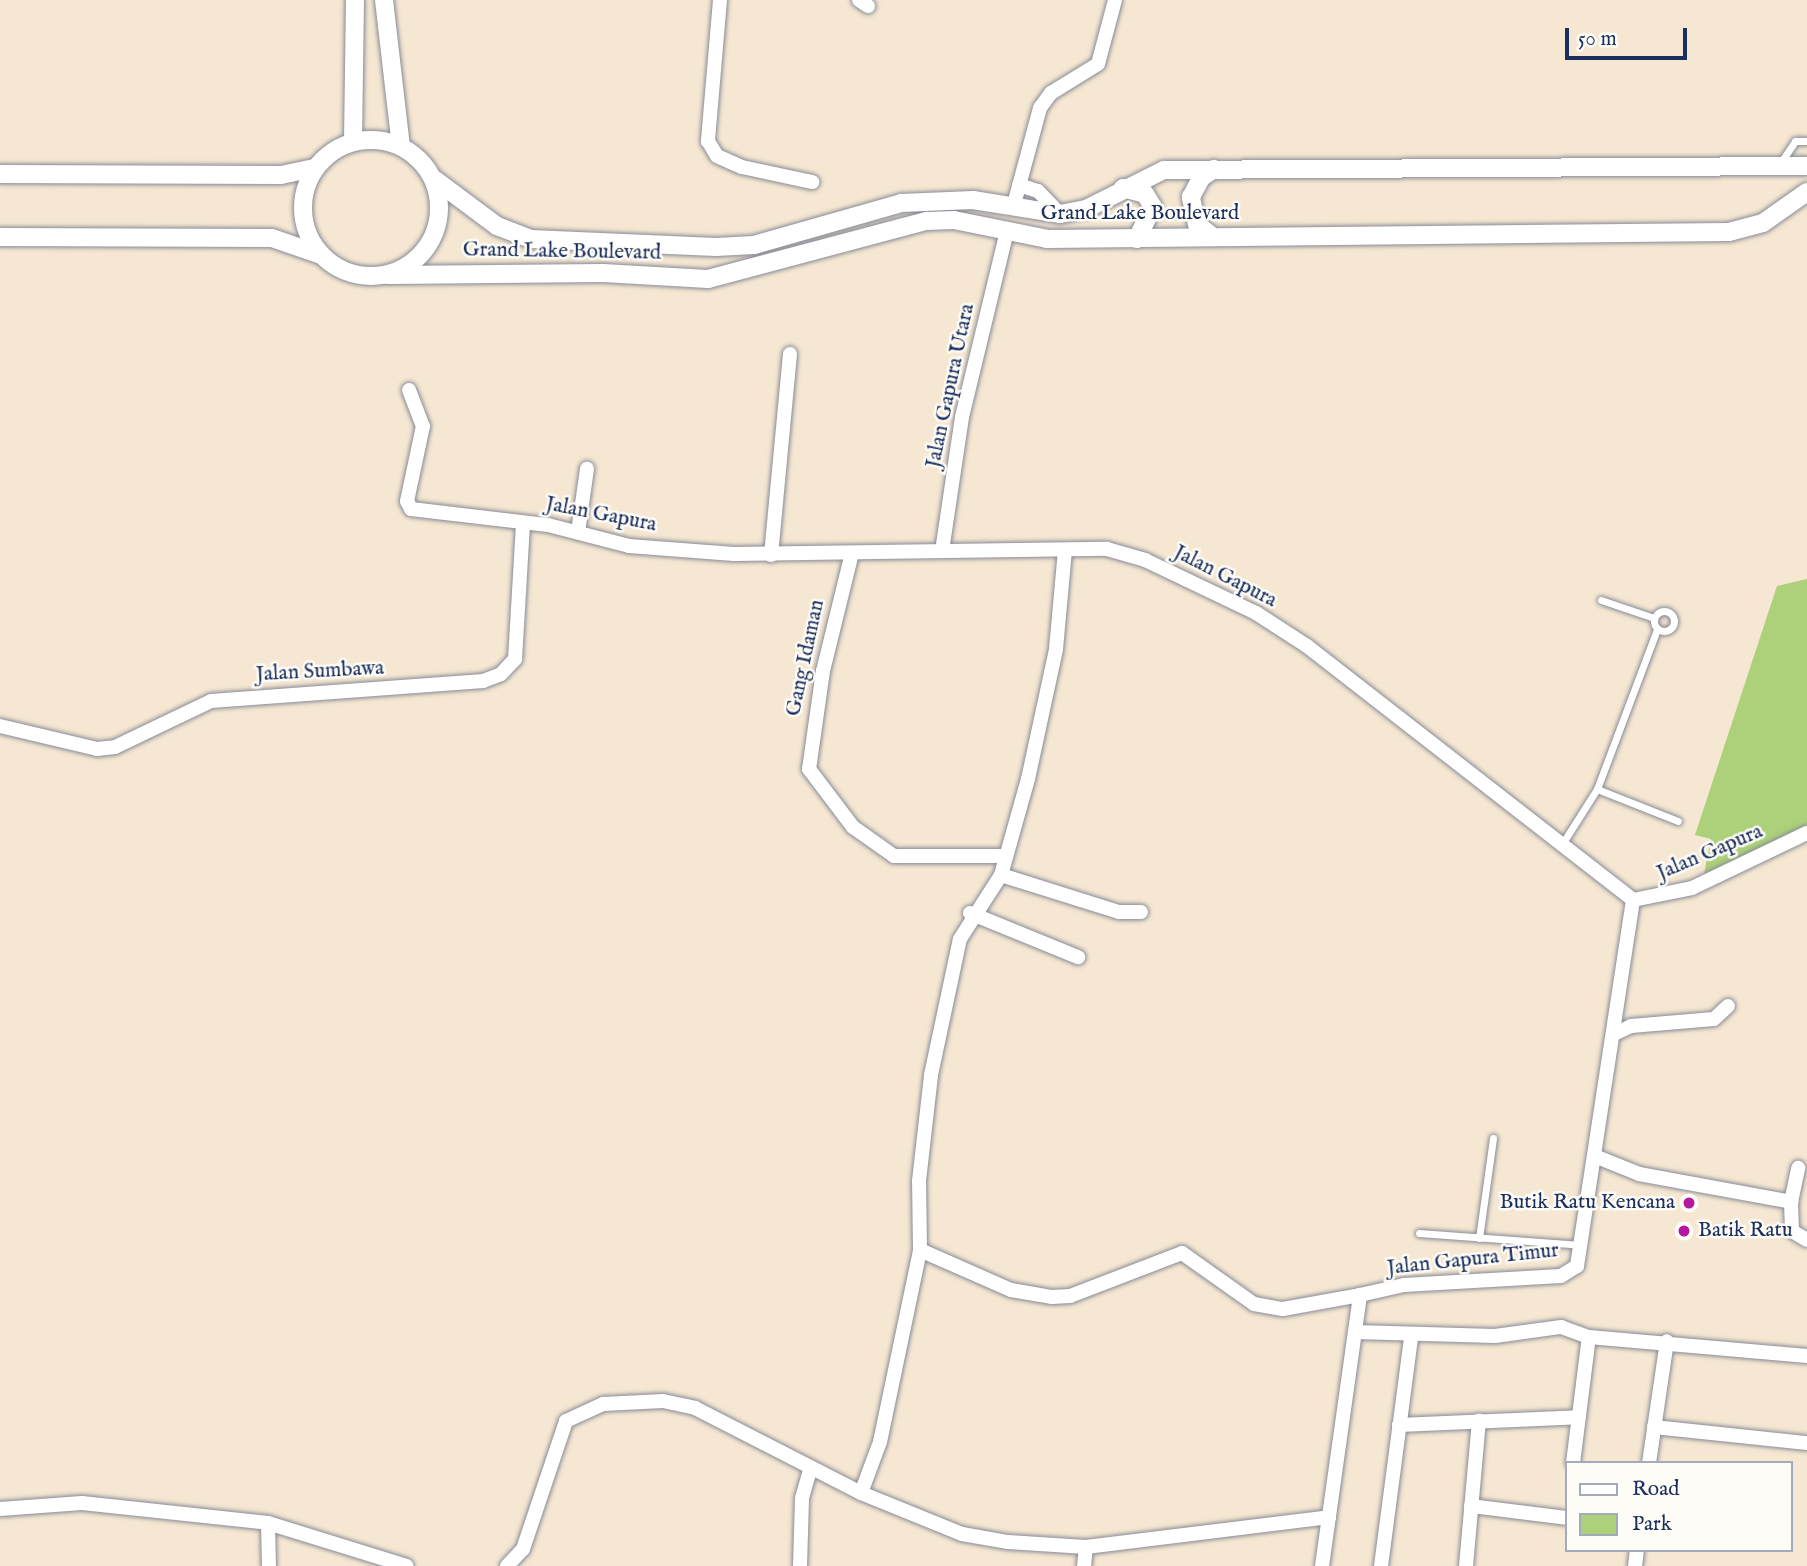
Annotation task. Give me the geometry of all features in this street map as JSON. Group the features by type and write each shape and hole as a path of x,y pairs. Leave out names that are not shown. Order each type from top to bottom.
{"street":[{"path":"354,141 355,0"},
{"path":"0,237 272,238 321,256 364,277 388,275 427,248 440,203 434,179 401,146 384,0"},
{"path":"720,0 708,142 717,156 742,167 812,182"},
{"path":"1013,208 1040,108 1051,93 1098,64 1115,0"},
{"path":"0,174 281,175 314,168 354,141 401,146"},
{"name":"Grand Lake Boulevard","path":"434,179 497,226 561,243 754,245 901,203 973,200 1060,214 1086,209 1123,188 1164,170 1807,166"},
{"path":"314,168 302,213 321,256"},
{"path":"1213,237 1197,223 1191,197 1201,177 1214,169"},
{"path":"1019,185 1038,191 1060,214"},
{"path":"1123,188 1145,194 1153,207 1138,239"},
{"name":"Grand Lake Boulevard","path":"388,275 603,272 708,279 926,221 1047,239 1730,232 1763,223 1807,192"},
{"name":"Jalan Gapura Utara","path":"942,551 962,417 1007,231"},
{"path":"771,555 790,354"},
{"name":"Jalan Gapura","path":"409,390 423,426 407,501 411,509 578,533 629,546 850,557 942,551 1107,549 1145,560 1256,613 1564,841 1633,900 1692,888 1807,832"},
{"path":"578,533 587,469"},
{"name":"Jalan Sumbawa","path":"0,726 97,749 115,747 211,701 483,681 515,659 523,526"},
{"path":"861,1493 880,1442 920,1250 919,1181 931,1075 970,913 1001,875 1045,708 1065,550"},
{"name":"Gang Idaman","path":"850,557 823,671 808,769 853,827 894,856 1006,856"},
{"path":"1001,875 1119,912 1141,912"},
{"name":"Jalan Gapura Timur","path":"1322,1566 1360,1295 1416,1284 1561,1276 1577,1266 1597,1157 1633,900"},
{"path":"970,913 1078,957"},
{"path":"1614,1034 1631,1026 1714,1019 1728,1006"},
{"path":"1597,1157 1639,1174 1791,1202"},
{"path":"1798,1168 1791,1202 1792,1231 1807,1240"},
{"path":"920,1250 1011,1290 1052,1297 1070,1296 1182,1253 1254,1304 1283,1308 1360,1295"},
{"path":"1355,1332 1411,1338 1561,1327 1589,1338 1667,1341 1807,1356"},
{"path":"1381,1566 1411,1338"},
{"path":"1573,1461 1589,1338"},
{"path":"1649,1461 1667,1341"},
{"path":"507,1566 523,1549 566,1421 603,1404 663,1401 695,1408 810,1470 962,1534 1086,1547 1329,1517"},
{"path":"1399,1425 1579,1417"},
{"path":"1466,1566 1479,1421"},
{"path":"1654,1427 1807,1443"},
{"path":"800,1566 802,1498 810,1470"},
{"path":"0,1509 82,1503 268,1523 407,1566"},
{"path":"1471,1506 1566,1514"},
{"path":"268,1523 269,1566"},
{"path":"1084,1566 1086,1547"}],"lane":[{"path":"1778,165 1795,141 1807,141"},
{"path":"1601,600 1654,618 1668,611 1675,620 1671,629 1657,629"},
{"path":"1564,841 1597,789 1657,629 1654,618"},
{"path":"1597,789 1678,821"},
{"path":"1479,1238 1493,1138"},
{"path":"1419,1233 1582,1245"}],"green space":[{"path":"1807,579 1807,825 1704,874 1711,839 1695,835 1777,586"}],"place":[{"name":"Butik Ratu Kencana","path":"1689,1203"},
{"name":"Batik Ratu","path":"1684,1231"}]}
